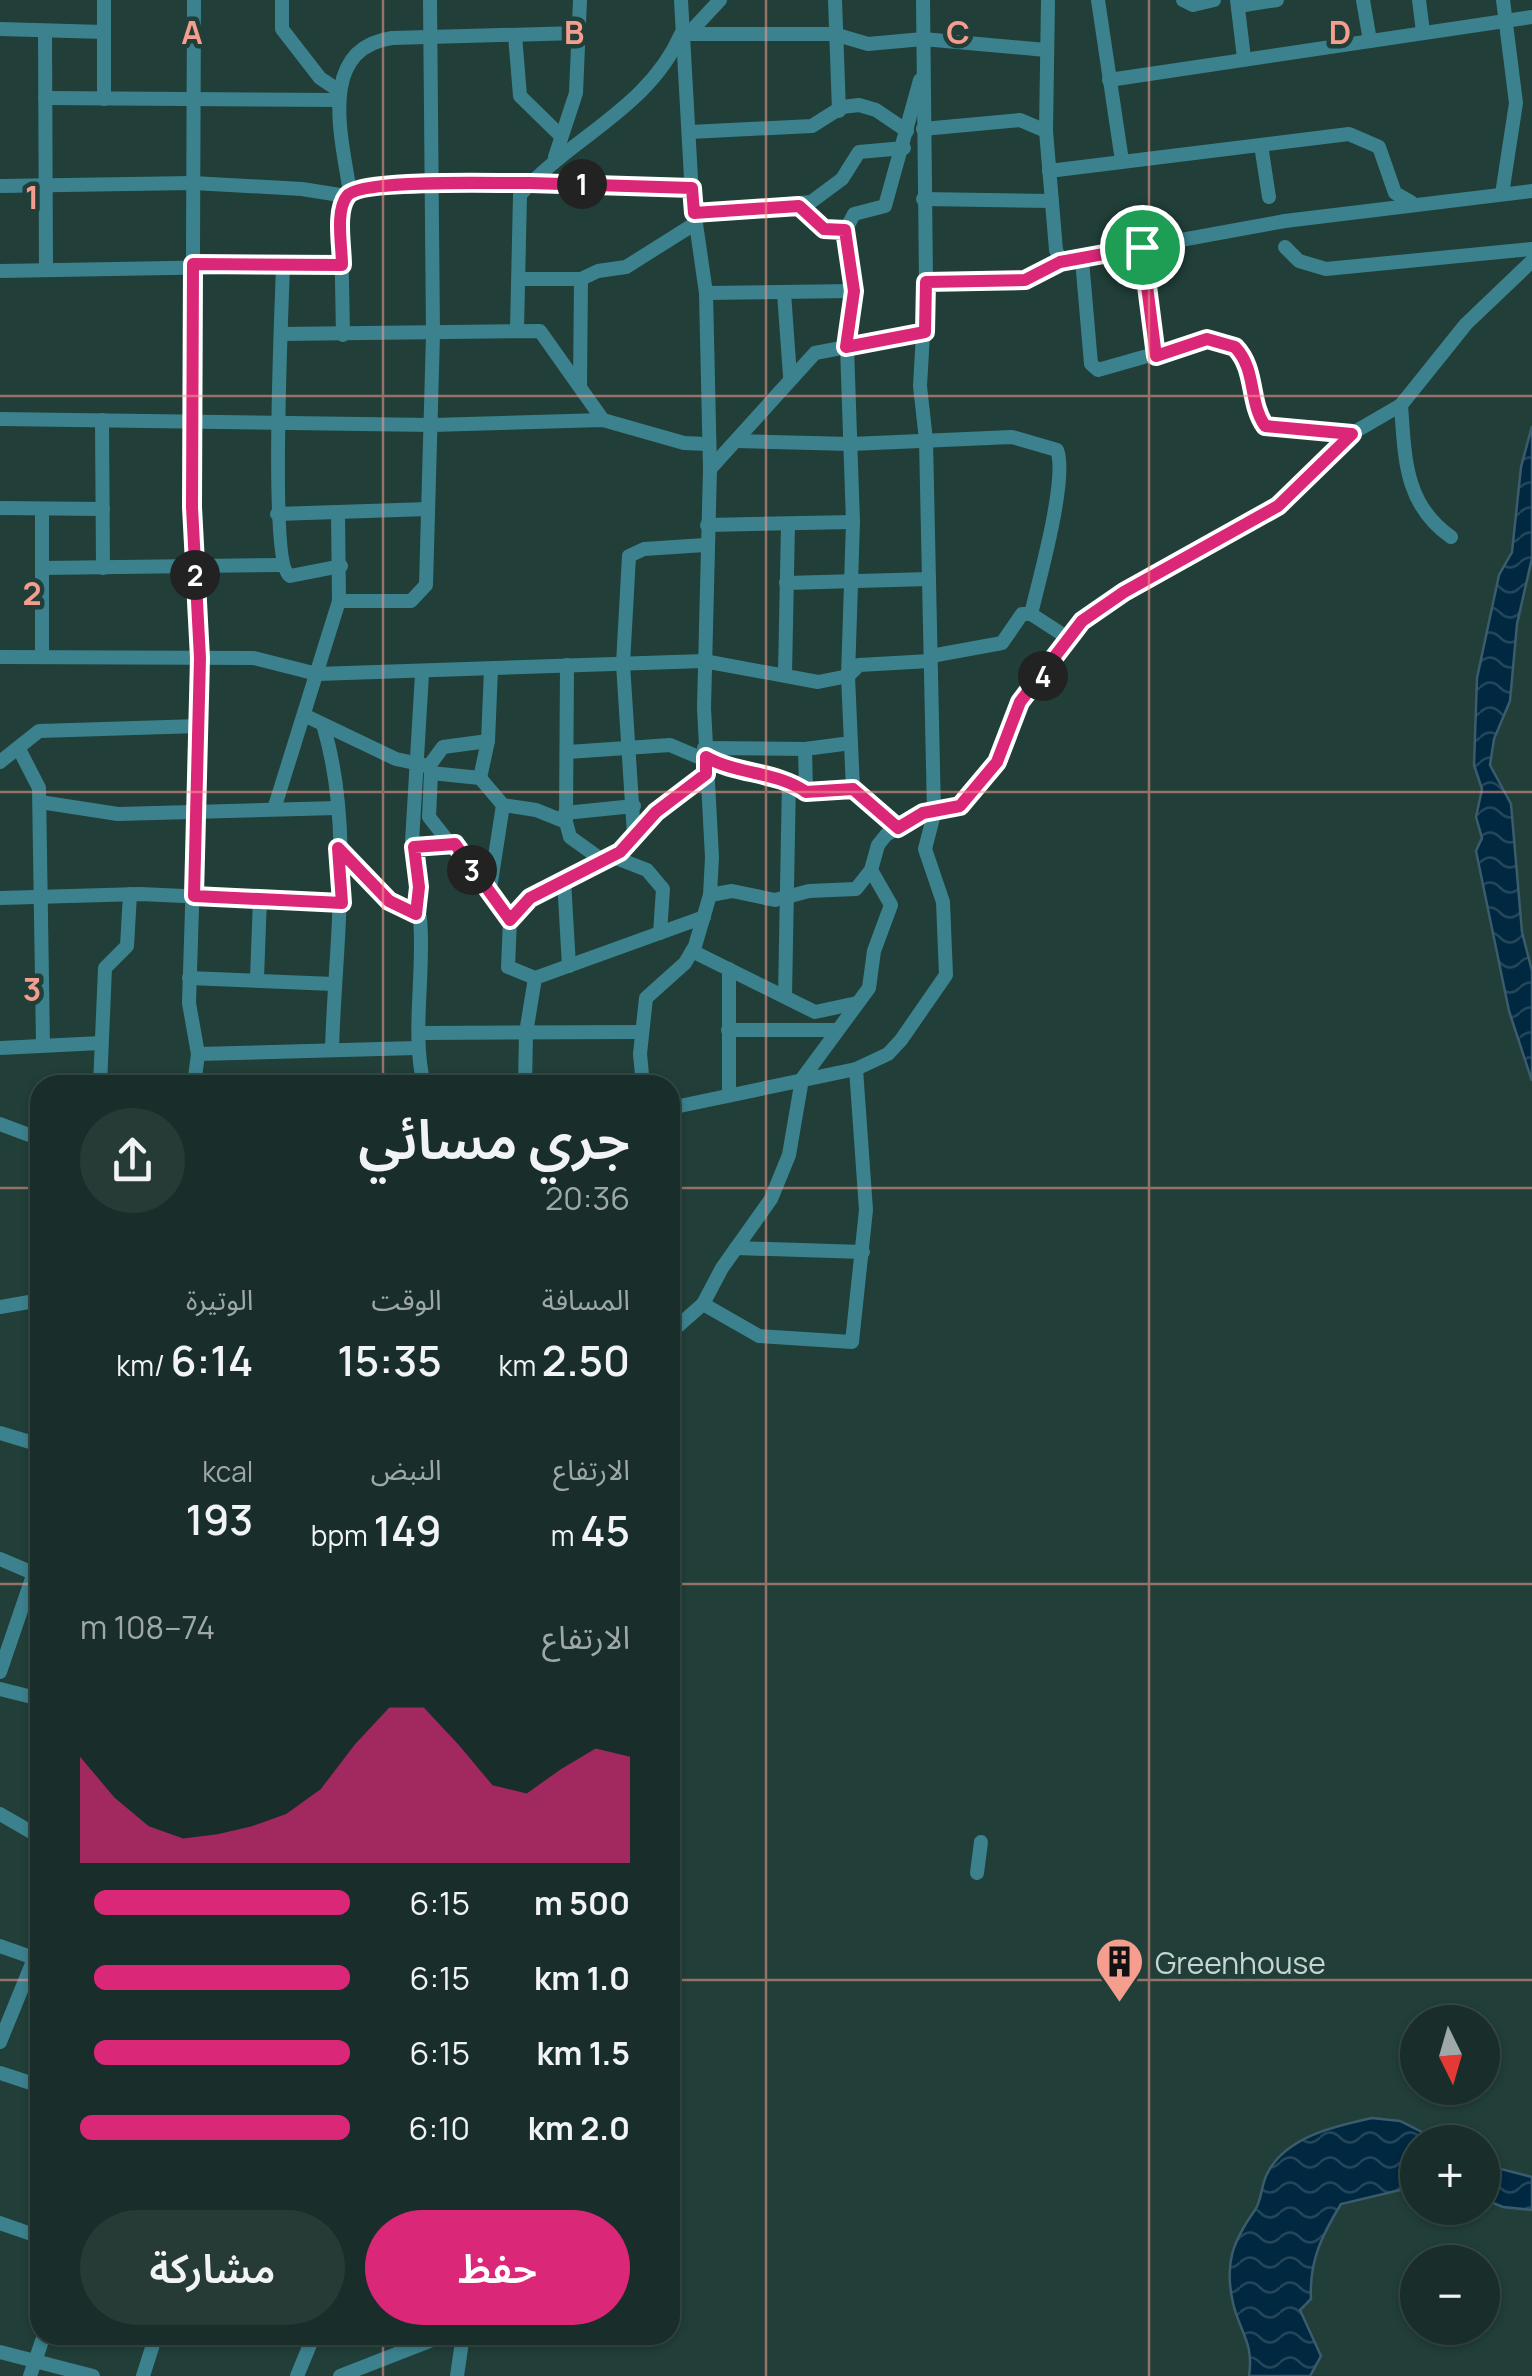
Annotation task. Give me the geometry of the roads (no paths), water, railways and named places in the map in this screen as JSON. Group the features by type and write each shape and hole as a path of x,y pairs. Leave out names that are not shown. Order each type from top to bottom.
{"street":[{"path":"104,0 104,99"},
{"path":"194,0 192,422 200,658 198,814 189,978 198,1054 195,1075"},
{"path":"282,0 282,30 338,95"},
{"path":"339,600 406,602 420,596 426,585 433,335 430,0"},
{"path":"555,157 576,93 580,0"},
{"path":"643,1075 641,1032 646,998 692,951 710,895 712,857 704,661 710,469 706,293 692,188 681,0"},
{"path":"517,330 520,194 555,157 628,107 673,53 682,34 693,29 720,0"},
{"path":"835,0 839,111"},
{"path":"680,1106 856,1070 888,1054 902,1040 946,976 943,902 924,849 934,814 926,440 920,386 926,282 915,130 924,72 923,0"},
{"path":"1048,0 1046,131 1060,262"},
{"path":"1098,0 1122,160"},
{"path":"1183,0 1193,5 1214,0"},
{"path":"1244,58 1237,3 1277,0"},
{"path":"1363,0 1370,40"},
{"path":"1419,0 1423,32"},
{"path":"1502,194 1524,103 1503,0"},
{"path":"1109,80 1532,17"},
{"path":"0,30 104,32"},
{"path":"45,31 46,270"},
{"path":"343,335 342,265 348,194 338,95 353,61 372,44 392,38 578,33"},
{"path":"682,34 834,34 868,44 922,39 1046,50"},
{"path":"515,35 520,96 560,134"},
{"path":"45,98 338,95"},
{"path":"690,132 812,126 842,107 869,107 915,130 1020,120 1046,131"},
{"path":"853,789 848,676 853,522 846,347 854,291 845,230 854,214 885,206 904,148 915,130"},
{"path":"1049,171 1331,134 1365,138 1379,147 1395,193 1402,200 1413,202"},
{"path":"1261,145 1268,197"},
{"path":"520,278 581,279 598,270 626,268 695,218 799,206 842,179 859,152 904,148"},
{"path":"0,186 193,183 348,194 373,186 530,183 692,188"},
{"path":"926,282 1025,280 1060,262 1142,247 1413,202 1532,190"},
{"path":"923,199 1052,201"},
{"path":"799,206 824,229 845,230"},
{"path":"1284,246 1299,262 1326,269 1532,249"},
{"path":"1142,247 1156,356"},
{"path":"1082,260 1091,364 1108,371 1207,339 1235,347 1250,368 1258,415 1265,426 1352,434"},
{"path":"710,895 732,892 762,899 856,889 871,870 878,844 898,828 923,813 934,814 960,806 997,762 1020,702 1082,621 1124,592 1278,506 1352,434 1401,405 1466,324 1532,261"},
{"path":"0,271 193,264 342,265"},
{"path":"282,264 277,514 282,565 290,576 341,566"},
{"path":"580,386 581,279"},
{"path":"706,293 854,291"},
{"path":"784,293 790,376"},
{"path":"281,334 540,331 549,338 603,420"},
{"path":"710,469 790,376 815,353 925,332"},
{"path":"1401,405 1412,494 1426,516 1451,536"},
{"path":"0,418 432,425 603,420 684,443 708,444"},
{"path":"102,420 104,568"},
{"path":"738,441 851,444 1012,437 1057,450 1060,462 1051,526 1031,614"},
{"path":"0,508 103,509"},
{"path":"277,514 428,509"},
{"path":"42,510 42,656"},
{"path":"275,806 339,600 338,513"},
{"path":"707,525 853,522"},
{"path":"786,674 788,524"},
{"path":"634,834 622,664 629,556 644,549 706,545"},
{"path":"42,568 282,565"},
{"path":"786,583 930,579"},
{"path":"0,657 254,658 317,674 422,674 567,664 704,661 818,682 848,676 859,666 931,659 1002,643 1019,616 1031,614 1068,638"},
{"path":"567,664 565,818 570,837 607,858 655,876 662,889 660,933"},
{"path":"480,778 488,741 491,670"},
{"path":"416,914 419,887 414,847 422,816 426,769 422,674"},
{"path":"306,716 324,728 426,769 480,778 503,805 565,818 634,806"},
{"path":"0,762 40,731 199,726"},
{"path":"324,728 334,763 342,903 332,1048"},
{"path":"426,769 443,747 488,741"},
{"path":"568,752 670,745 705,752 805,749 851,743"},
{"path":"19,749 39,788 43,1046"},
{"path":"805,749 806,792"},
{"path":"705,752 729,770 789,780 806,792 853,789 898,828"},
{"path":"704,917 535,978 508,967 510,920 522,904 607,858 706,774"},
{"path":"785,996 789,780"},
{"path":"40,802 118,814 198,814 275,806 338,808"},
{"path":"490,895 503,805"},
{"path":"422,816 455,844 510,920"},
{"path":"414,847 455,844"},
{"path":"338,848 389,901 420,918 424,964 419,1041 423,1075"},
{"path":"680,1324 702,1304 780,1179 802,1079 869,988 874,951 890,905 890,897 871,870"},
{"path":"564,880 569,966"},
{"path":"100,1075 105,968 127,946 130,894"},
{"path":"0,898 130,894 342,903"},
{"path":"258,978 260,898"},
{"path":"692,951 815,1012 857,1002"},
{"path":"729,969 729,1094"},
{"path":"189,978 334,984"},
{"path":"524,1075 535,978"},
{"path":"728,1030 836,1030"},
{"path":"198,1054 526,1033 641,1032"},
{"path":"0,1048 101,1042"},
{"path":"702,1304 759,1336 852,1342 863,1252 866,1166 856,1070"},
{"path":"0,1124 30,1135"},
{"path":"736,1248 863,1252"},
{"path":"0,1307 30,1302"},
{"path":"0,1433 30,1443"},
{"path":"0,1560 30,1572"},
{"path":"0,1672 30,1590"},
{"path":"0,1689 30,1697"},
{"path":"0,1814 30,1831"},
{"path":"977,1873 980,1842"},
{"path":"0,1946 30,1958"},
{"path":"0,2042 30,1972"},
{"path":"0,1996 17,1997"},
{"path":"0,2073 30,2083"},
{"path":"0,2222 30,2233"},
{"path":"32,2370 41,2345"},
{"path":"142,2376 153,2345"},
{"path":"297,2376 310,2345"},
{"path":"340,2376 419,2345"},
{"path":"457,2376 462,2345"},
{"path":"0,2352 32,2370 93,2376"}],"water":[{"path":"1532,426 1532,558 1517,624 1510,701 1494,739 1490,765 1511,804 1522,932 1532,971 1532,1081 1509,1011 1476,851 1482,838 1476,817 1482,789 1474,765 1477,678 1499,575 1512,552 1521,467"},
{"path":"1372,2118 1408,2125 1400,2125 1400,2190 1341,2204 1334,2215 1315,2260 1311,2299 1300,2310 1321,2356 1310,2376 1249,2376 1250,2354 1230,2289 1232,2253 1275,2161 1298,2142 1327,2129"},
{"path":"1500,2169 1532,2177 1532,2210 1503,2207"}],"place":[{"name":"Greenhouse","path":"1120,2004"}]}
